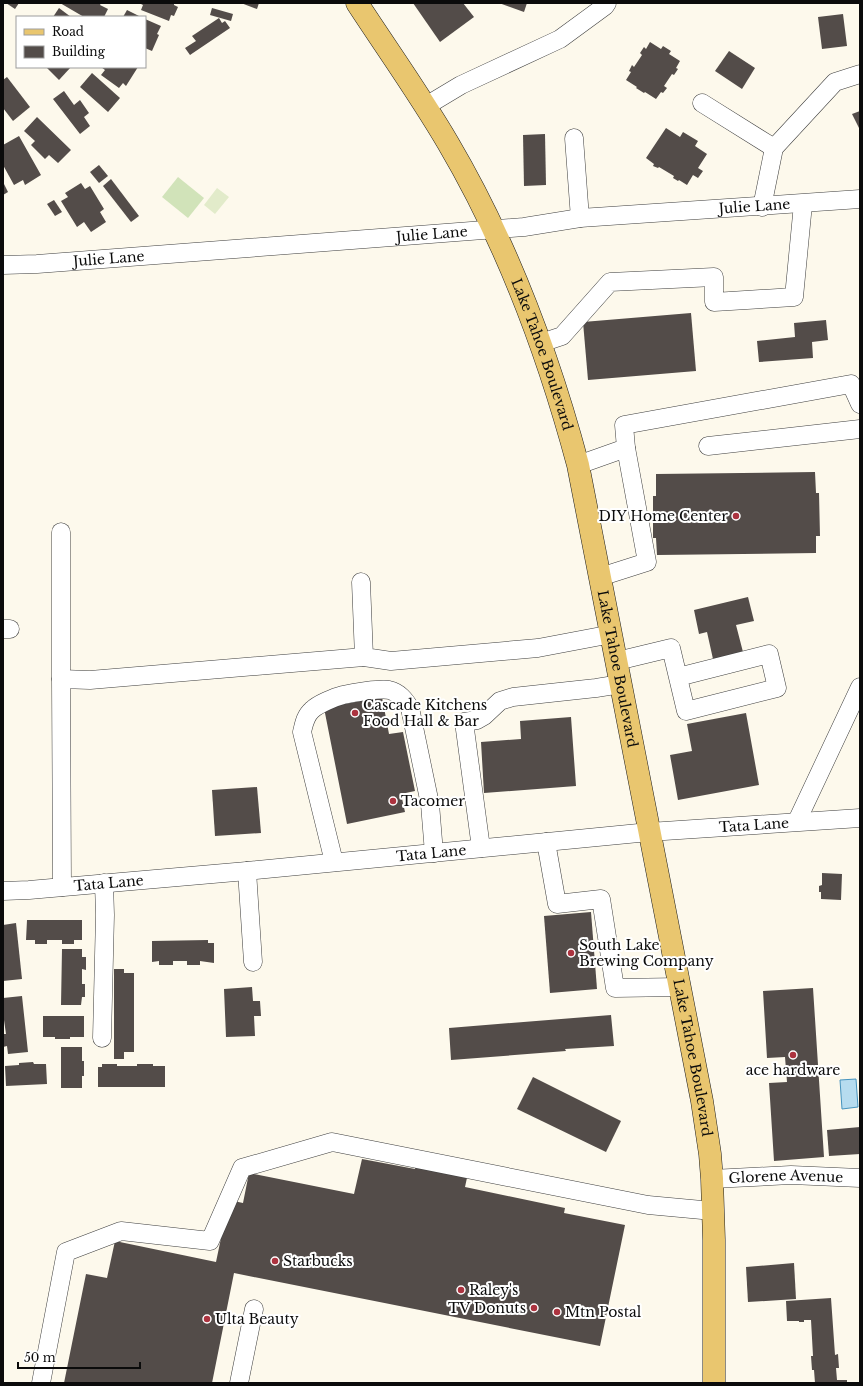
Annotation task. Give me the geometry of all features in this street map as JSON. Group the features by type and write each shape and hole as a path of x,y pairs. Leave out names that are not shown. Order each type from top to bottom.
{"main road":[{"name":"Lake Tahoe Boulevard","path":"356,3 426,106 463,168 494,229 526,304 541,344 566,420 578,465 702,1101 710,1154 713,1211 714,1383"}],"street":[{"path":"426,106 461,85 560,40 607,3"},
{"path":"762,207 774,148 835,82 860,74"},
{"path":"702,103 774,148"},
{"path":"574,138 580,218"},
{"name":"Julie Lane","path":"3,265 37,264 524,227 580,218 762,207 860,199"},
{"path":"541,344 562,336 610,282 714,277 714,302 794,297 803,204"},
{"path":"600,577 647,562 626,448 624,425 851,384 860,404"},
{"path":"708,446 860,429"},
{"path":"578,465 626,448"},
{"path":"61,532 62,887"},
{"path":"361,582 364,657"},
{"path":"61,679 90,680 364,657 391,661 538,648 612,634"},
{"path":"617,661 671,648 686,711 777,688 769,654 678,677"},
{"path":"482,848 464,722 477,720 500,702 513,697 621,684"},
{"path":"797,821 860,687"},
{"path":"334,862 302,732 304,719 312,710 342,695 388,689 397,693 406,701 410,708 430,804 434,853"},
{"name":"Tata Lane","path":"3,891 104,884 247,871 649,832 860,818"},
{"path":"546,842 557,904 601,899 615,988 679,987"},
{"path":"247,871 253,962"},
{"path":"102,1038 105,915 104,884"},
{"path":"41,1383 66,1252 121,1231 210,1241 242,1168 332,1142 648,1205 713,1211"},
{"name":"Glorene Avenue","path":"712,1179 792,1175 860,1178"},
{"path":"239,1383 254,1309"}],"green space":[{"path":"178,177 204,198 188,218 162,197"},
{"path":"217,188 229,197 215,214 204,205"}],"water":[{"path":"856,1079 858,1107 842,1109 840,1080"}],"building":[{"path":"6,3 19,3 15,9"},
{"path":"60,3 101,3 100,5 108,9 104,16 82,16"},
{"path":"139,3 174,3 174,5 178,7 174,16 171,15 169,21 141,10 143,5"},
{"path":"241,3 259,3 257,9"},
{"path":"413,3 463,3 474,17 440,42"},
{"path":"499,3 527,3 524,12"},
{"path":"59,8 70,16 54,16"},
{"path":"212,8 233,14 231,21 210,15"},
{"path":"127,10 139,16 124,16"},
{"path":"843,14 847,46 822,49 818,17"},
{"path":"219,18 222,23 225,21 230,28 190,55 185,48 196,41 192,36"},
{"path":"146,19 161,26 152,51 146,48"},
{"path":"650,42 661,49 663,46 671,51 669,54 680,61 676,68 678,69 674,75 672,74 664,86 667,88 663,93 661,92 656,99 636,88 637,87 626,80 631,72 629,71 632,65 634,67 642,55 640,53 644,47 646,49"},
{"path":"729,51 755,68 742,89 715,71"},
{"path":"47,68 70,68 59,80"},
{"path":"102,68 137,68 126,86 123,83 119,88 101,75 105,70"},
{"path":"92,73 120,98 108,112 80,87"},
{"path":"7,77 30,107 13,121 3,108 3,80"},
{"path":"64,91 74,105 80,100 89,113 84,117 90,126 80,134 53,99"},
{"path":"860,111 860,130 852,114"},
{"path":"37,117 71,150 58,163 49,155 45,159 31,145 35,141 24,131"},
{"path":"666,128 680,137 683,132 698,141 695,146 707,154 698,168 703,171 698,178 693,175 687,185 673,178 674,176 659,167 653,166 654,164 646,158"},
{"path":"545,134 546,185 524,186 523,135"},
{"path":"19,136 41,175 25,185 23,180 14,185 3,165 3,145"},
{"path":"99,165 108,176 99,183 90,172"},
{"path":"111,179 139,216 131,222 103,186"},
{"path":"3,182 8,192 3,195"},
{"path":"81,183 85,189 90,186 104,209 100,212 106,222 91,232 84,222 77,227 61,201 68,197 65,193"},
{"path":"54,200 62,212 55,216 47,204"},
{"path":"691,313 696,371 588,380 583,322"},
{"path":"826,320 828,340 812,342 813,358 759,362 757,341 795,337 794,323"},
{"name":"DIY Home Center","path":"815,472 816,493 819,493 820,536 816,536 816,553 657,555 656,538 653,538 653,496 656,496 656,474"},
{"path":"748,597 754,621 736,625 743,652 713,659 707,632 699,634 694,610"},
{"path":"382,697 389,734 403,732 415,791 401,794 405,812 347,824 324,708"},
{"path":"746,713 759,785 678,800 670,755 692,751 687,724"},
{"path":"571,717 576,786 484,793 481,742 521,739 520,721"},
{"path":"257,787 261,833 215,836 212,790"},
{"path":"822,873 842,874 841,900 821,899 819,886 822,885"},
{"name":"South Lake Brewing Company","path":"591,912 597,989 550,993 544,916"},
{"path":"27,920 82,920 82,940 74,940 74,944 62,944 62,940 47,940 47,944 35,944 35,940 26,940"},
{"path":"16,923 22,979 3,981 3,925"},
{"path":"208,940 208,943 214,943 214,963 200,961 200,965 187,965 187,961 173,961 173,965 159,965 159,961 152,962 152,941"},
{"path":"62,949 82,949 82,957 86,957 86,970 82,969 82,984 85,984 85,997 82,997 81,1005 61,1005"},
{"path":"114,969 124,969 124,973 134,973 134,1052 124,1052 124,1059 114,1059"},
{"path":"252,987 253,1001 260,1001 261,1016 254,1016 255,1036 226,1037 224,989"},
{"path":"813,988 824,1157 774,1161 769,1083 787,1082 785,1057 767,1058 763,991"},
{"path":"22,996 28,1052 8,1054 7,1046 3,1047 3,1034 6,1034 3,1020 3,998"},
{"path":"611,1015 614,1046 565,1049 566,1051 451,1060 449,1028"},
{"path":"43,1016 84,1016 84,1037 55,1039 55,1037 43,1037"},
{"path":"61,1047 82,1047 84,1076 82,1076 82,1088 61,1088"},
{"path":"33,1062 34,1064 46,1064 47,1084 6,1086 5,1066"},
{"path":"102,1064 137,1066 137,1064 153,1064 153,1066 165,1066 165,1087 98,1087 98,1067 102,1067"},
{"path":"533,1077 621,1121 606,1152 517,1109"},
{"path":"860,1127 860,1154 829,1156 827,1130"},
{"path":"362,1159 415,1169 417,1162 468,1173 465,1187 565,1208 564,1213 625,1225 600,1346 234,1273 212,1383 64,1383 86,1274 107,1278 115,1241 216,1262 229,1200 243,1203 249,1173 354,1194"},
{"path":"794,1263 796,1299 748,1302 746,1267"},
{"path":"831,1298 835,1355 838,1354 839,1368 836,1368 837,1380 847,1380 847,1383 815,1383 811,1356 813,1356 811,1320 804,1320 804,1322 787,1321 786,1301"}],"place":[{"name":"DIY Home Center","path":"736,516"},
{"name":"Cascade Kitchens Food Hall & Bar","path":"355,713"},
{"name":"Tacomer","path":"393,801"},
{"name":"South Lake Brewing Company","path":"571,953"},
{"name":"ace hardware","path":"793,1055"},
{"name":"Starbucks","path":"275,1261"},
{"name":"Raley's","path":"461,1290"},
{"name":"TV Donuts","path":"534,1308"},
{"name":"Mtn Postal","path":"557,1312"},
{"name":"Ulta Beauty","path":"207,1319"}]}
